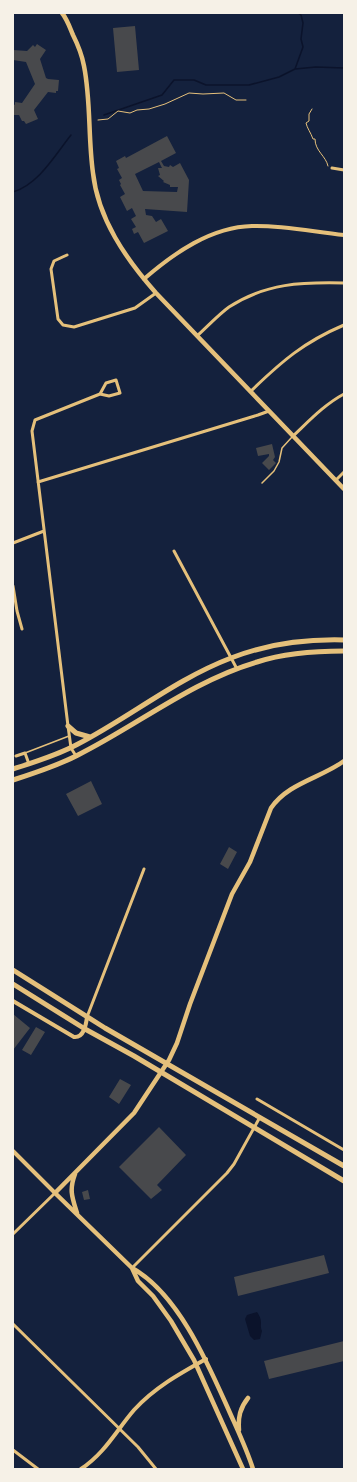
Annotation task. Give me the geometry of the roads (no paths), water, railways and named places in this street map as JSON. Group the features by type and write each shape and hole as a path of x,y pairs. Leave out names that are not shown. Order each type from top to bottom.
{"main road":[{"path":"62,13 79,49 84,65 87,81 93,174 106,219 118,242 130,262 156,293 344,489"},
{"path":"13,769 71,748 197,674 231,658 289,643 315,640 344,640"},
{"path":"13,780 76,756 189,691 237,669 258,661 282,656 306,652 344,651"},
{"path":"68,726 76,733 90,737"},
{"path":"253,1469 206,1359 185,1324 172,1306 144,1275 132,1268 55,1193 134,1113 161,1073 177,1043 190,1004 232,894 250,862 275,801 284,794 344,761"},
{"path":"15,971 166,1064 344,1166"},
{"path":"13,984 85,1029 134,1056 344,1181"},
{"path":"76,1172 71,1184 71,1192 77,1215"},
{"path":"132,1268 138,1281 172,1321 197,1364 243,1469"},
{"path":"239,1434 240,1411 248,1398"}],"street":[{"path":"330,169 344,170"},
{"path":"144,279 199,240 215,233 236,228 266,226 344,235"},
{"path":"67,255 54,261 51,269 58,319 60,323 67,327 74,327 135,308 156,293"},
{"path":"197,336 229,308 259,292 285,285 314,282 344,283"},
{"path":"250,391 293,353 313,339 344,325"},
{"path":"76,756 71,748 69,736 32,437 35,420 100,394 109,396 120,393 116,380 106,383 100,394"},
{"path":"293,436 336,398 344,394"},
{"path":"38,482 269,411"},
{"path":"336,480 344,472"},
{"path":"13,543 44,531"},
{"path":"174,552 237,669"},
{"path":"13,586 17,611 22,629"},
{"path":"16,756 25,753 29,764"},
{"path":"13,1001 74,1037 78,1037 85,1029 88,1017 144,869"},
{"path":"257,1099 344,1150"},
{"path":"132,1268 234,1164 260,1117"},
{"path":"13,1151 55,1193 13,1234"},
{"path":"13,1324 138,1446 156,1469"},
{"path":"81,1469 100,1454 109,1444 119,1428 154,1391 176,1376 206,1359"},
{"path":"13,1450 38,1469"}],"lane":[{"path":"262,483 274,471 279,462 282,448 293,436"},
{"path":"25,753 69,736"}],"water":[{"path":"257,1312 261,1321 262,1331 260,1339 254,1340 250,1336 245,1319 247,1315"}],"waterway":[{"path":"295,69 303,47 301,39 303,23 301,15 298,13"},
{"path":"104,115 162,95 174,80 194,80 206,85 249,85 279,77 295,69 316,67 344,68"},
{"path":"13,192 31,183 39,176 71,135"}]}
